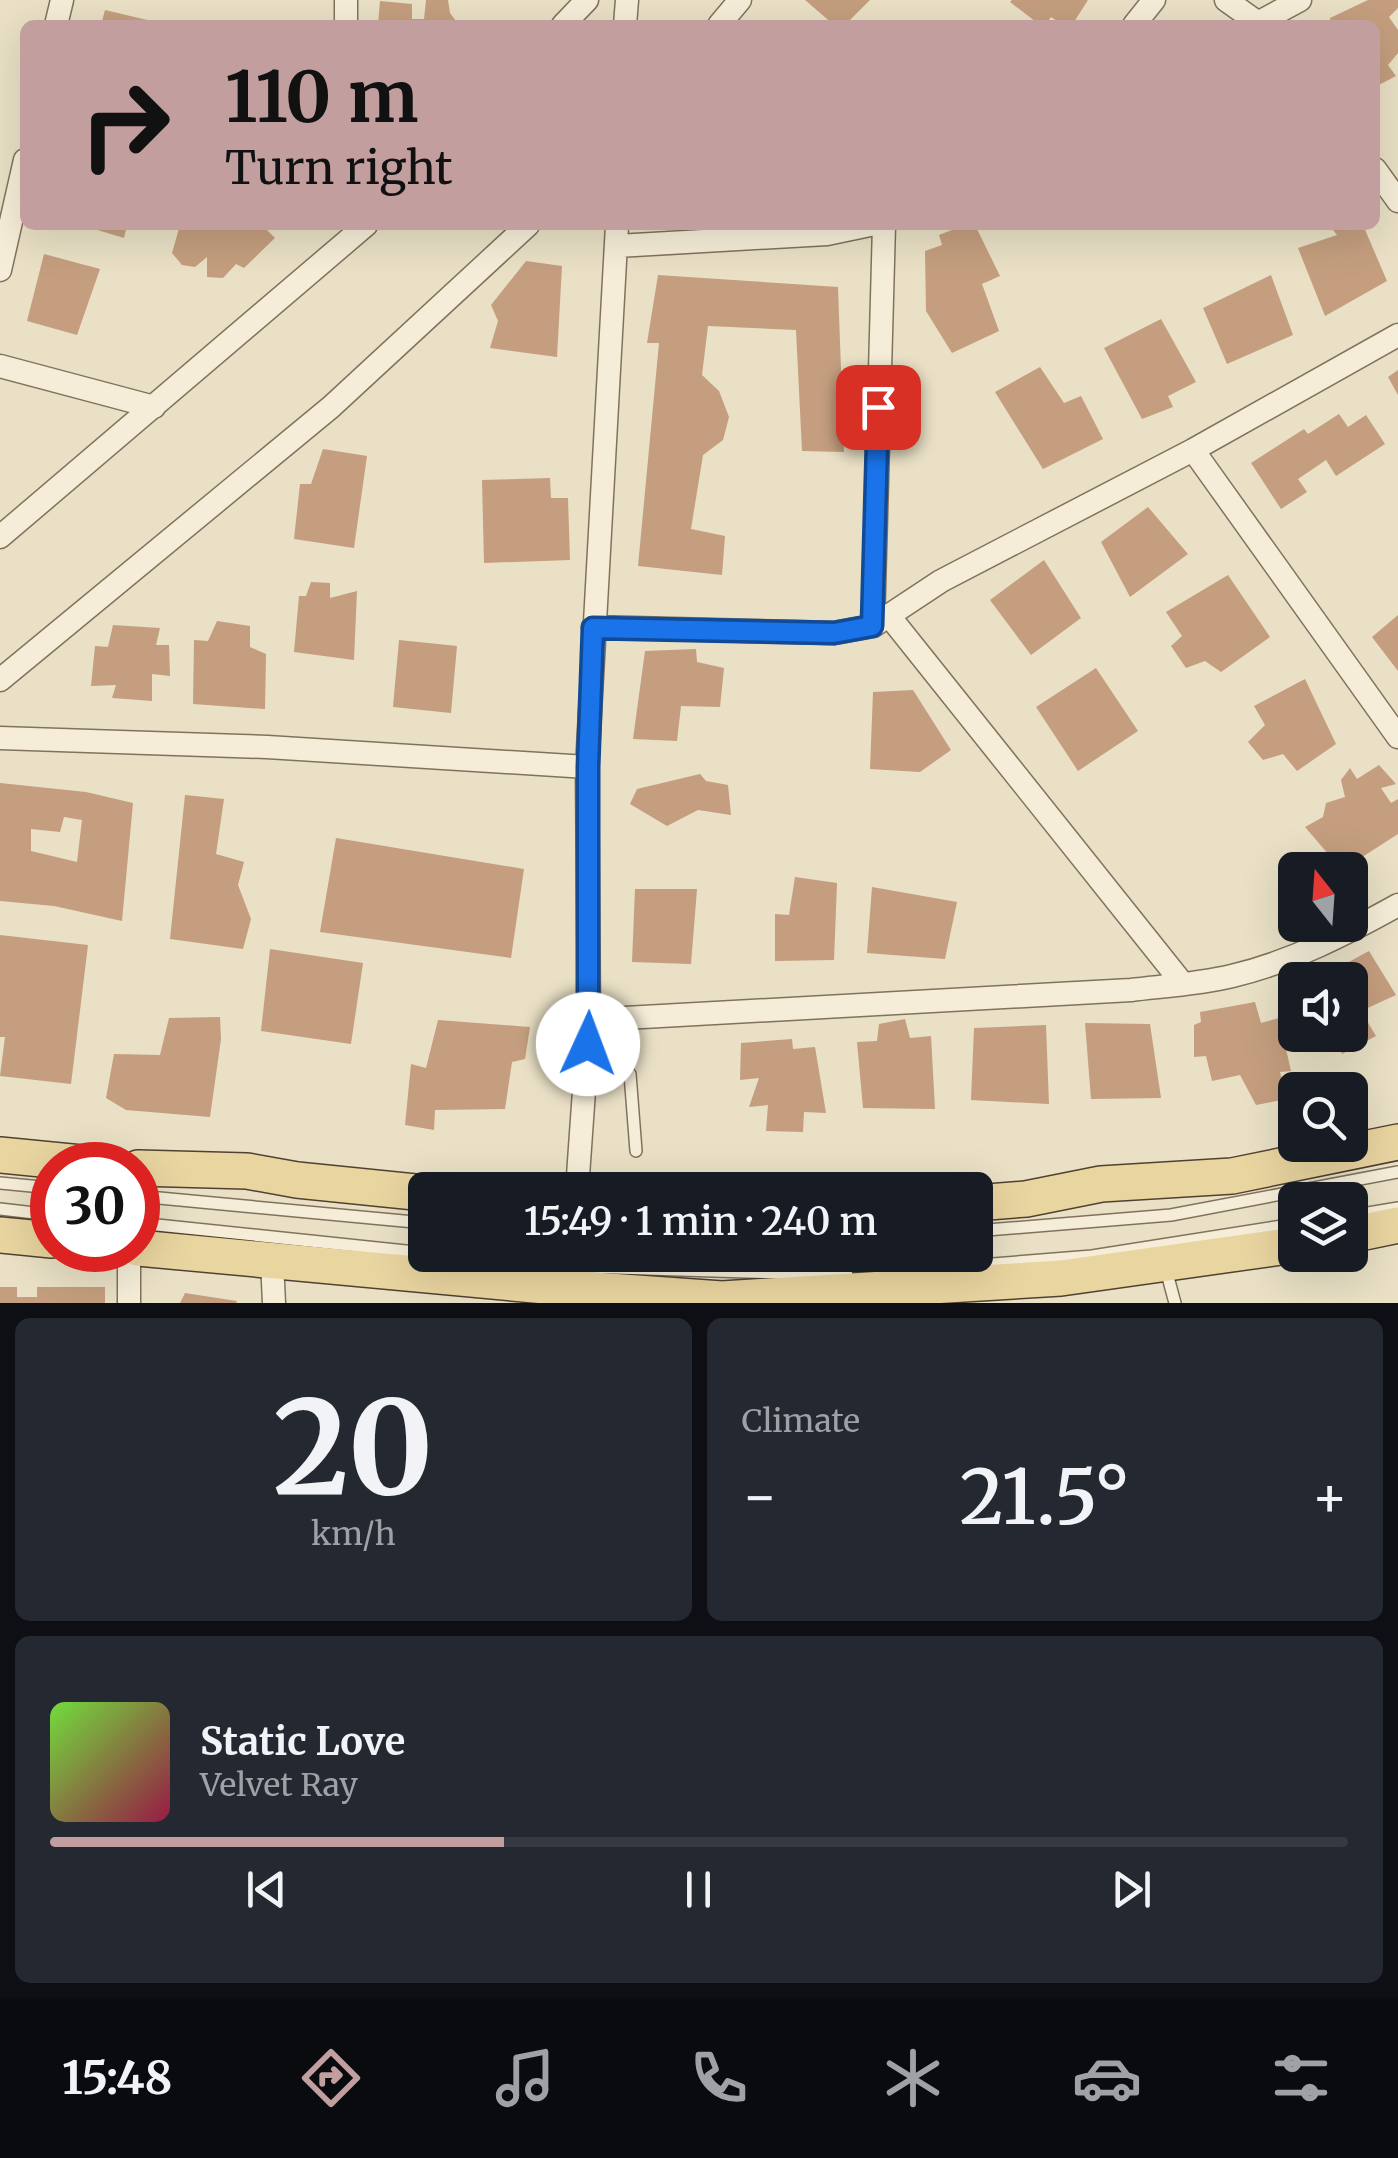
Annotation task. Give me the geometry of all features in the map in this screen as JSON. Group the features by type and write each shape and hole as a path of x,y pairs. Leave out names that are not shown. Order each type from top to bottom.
{"main road":[{"path":"993,1201 1102,1184 1232,1176 1398,1142"},
{"path":"0,1155 30,1158"},
{"path":"160,1169 247,1171 408,1191"},
{"path":"1368,1231 1398,1225"},
{"path":"0,1235 30,1238"},
{"path":"160,1250 272,1261 569,1278 722,1299 914,1289 1064,1290 1163,1262 1278,1247"}],"street":[{"path":"568,20 587,0"},
{"path":"723,20 740,0"},
{"path":"1138,20 1154,0"},
{"path":"1226,0 1253,20"},
{"path":"1265,20 1300,0"},
{"path":"1380,177 1398,201"},
{"path":"0,270 20,182"},
{"path":"0,680 331,407 523,230"},
{"path":"579,1172 589,1020 588,767 593,628 617,236 826,234 846,230"},
{"path":"884,230 881,622 1183,984"},
{"path":"0,536 154,407 344,236"},
{"path":"593,628 834,633 881,622 941,581 1193,450 1398,335"},
{"path":"0,366 154,407"},
{"path":"1193,450 1398,738"},
{"path":"0,738 268,748 588,767"},
{"path":"589,1020 1183,984 1232,976 1294,956 1398,905"},
{"path":"272,1261 274,1303"},
{"path":"129,1272 129,1303"}],"lane":[{"path":"586,1069 623,1068 630,1074 636,1151"},
{"path":"993,1230 1171,1215 1398,1172"},
{"path":"0,1182 30,1185"},
{"path":"160,1198 408,1221"},
{"path":"1368,1213 1398,1208"},
{"path":"0,1209 30,1212"},
{"path":"160,1226 408,1251"},
{"path":"993,1264 1092,1256 1278,1227"},
{"path":"1163,1262 1176,1303"},
{"path":"536,1272 569,1278 862,1275"}],"building":[{"path":"426,0 448,0 455,20 378,20 380,1 412,4 412,19 424,19"},
{"path":"805,0 870,0 850,20 828,20"},
{"path":"1088,0 1075,20 1033,20 1010,2"},
{"path":"1368,0 1398,0 1398,8 1389,17 1398,30 1398,53 1388,65 1396,76 1380,84 1380,20 1330,18"},
{"path":"105,10 147,20 102,20"},
{"path":"98,230 126,230 124,238"},
{"path":"179,230 267,230 275,238 244,268 236,264 223,278 207,277 207,257 195,267 182,265 172,253"},
{"path":"952,230 977,230 1000,276 982,284 999,331 952,353 926,311 925,251 942,245 939,235"},
{"path":"1333,230 1365,230 1387,281 1325,316 1298,248 1337,235"},
{"path":"44,254 100,269 77,335 27,321"},
{"path":"526,261 562,266 557,357 490,348 498,321 491,305"},
{"path":"658,275 838,287 844,452 802,451 796,330 708,326 702,375 719,391 729,417 723,440 703,455 691,529 725,536 722,575 638,566 659,343 647,343"},
{"path":"1271,275 1293,335 1227,364 1203,308"},
{"path":"1161,319 1196,382 1168,396 1173,407 1142,419 1104,348"},
{"path":"1040,367 1064,403 1081,396 1103,439 1043,469 995,392"},
{"path":"1398,370 1398,395 1388,377"},
{"path":"1339,414 1348,427 1366,415 1385,444 1336,476 1326,460 1298,479 1307,492 1281,509 1251,463 1304,429 1308,434"},
{"path":"323,449 367,456 354,548 294,539 300,484 311,484"},
{"path":"550,478 551,498 568,498 570,560 484,563 482,480"},
{"path":"1148,507 1188,554 1130,597 1101,542"},
{"path":"1044,560 1081,618 1031,655 990,600"},
{"path":"1228,575 1270,637 1221,672 1205,661 1186,668 1171,646 1182,636 1166,612"},
{"path":"311,582 330,583 330,598 357,591 354,660 294,652 299,596 306,596"},
{"path":"1398,615 1398,671 1372,637"},
{"path":"217,621 250,626 250,647 266,654 265,709 193,704 194,640 208,641"},
{"path":"113,625 160,628 156,645 169,645 170,676 152,674 152,701 112,698 116,685 91,686 95,646 108,647"},
{"path":"399,640 457,646 451,713 393,707"},
{"path":"696,649 697,662 724,668 720,707 681,706 677,741 633,739 645,651"},
{"path":"1096,668 1138,731 1078,771 1036,707"},
{"path":"1305,679 1336,744 1297,771 1283,754 1263,760 1248,742 1265,725 1254,706"},
{"path":"913,690 951,750 920,772 870,769 873,692"},
{"path":"1379,765 1396,784 1381,788 1391,803 1398,799 1398,834 1368,853 1327,852 1305,827 1323,817 1326,803 1345,797 1341,780 1350,768 1357,779"},
{"path":"700,774 706,781 728,785 731,815 698,810 667,826 630,804 637,789"},
{"path":"0,783 86,792 133,803 122,921 54,906 0,901","holes":["64,817 82,820 77,862 31,851 31,829 60,832"]},
{"path":"185,795 224,799 216,854 244,862 238,885 251,919 243,949 170,939"},
{"path":"336,838 524,869 511,958 320,932"},
{"path":"795,877 837,883 834,960 775,961 775,914 789,915"},
{"path":"872,887 957,902 945,959 867,953"},
{"path":"635,889 697,889 691,964 632,962"},
{"path":"0,935 88,945 71,1084 0,1076 5,1037 0,1037"},
{"path":"270,949 363,963 351,1044 261,1031"},
{"path":"1369,951 1396,995 1368,1008 1368,962 1349,962"},
{"path":"1255,1002 1261,1023 1278,1018 1278,1052 1287,1052 1291,1071 1278,1072 1278,1101 1256,1105 1240,1075 1212,1081 1206,1056 1194,1057 1194,1025 1201,1022 1200,1012"},
{"path":"220,1017 221,1039 210,1117 126,1110 106,1098 114,1054 160,1055 169,1018"},
{"path":"905,1019 910,1038 931,1036 935,1109 863,1108 857,1042 877,1041 879,1024"},
{"path":"438,1020 530,1027 525,1059 512,1062 505,1109 435,1110 434,1130 405,1125 411,1064 426,1068"},
{"path":"1085,1023 1150,1024 1161,1098 1091,1099"},
{"path":"1368,1023 1376,1036 1368,1040"},
{"path":"1046,1025 1049,1104 971,1100 974,1028"},
{"path":"792,1039 793,1049 815,1047 826,1113 804,1112 803,1132 766,1131 768,1105 749,1107 759,1078 740,1080 741,1043"},
{"path":"0,1287 17,1287 17,1297 37,1297 37,1287 105,1287 105,1303 0,1303"},
{"path":"185,1293 237,1301 180,1303"}],"route":[{"path":"588,1044 588,767 593,628 834,633 872,626 878,407"}]}
